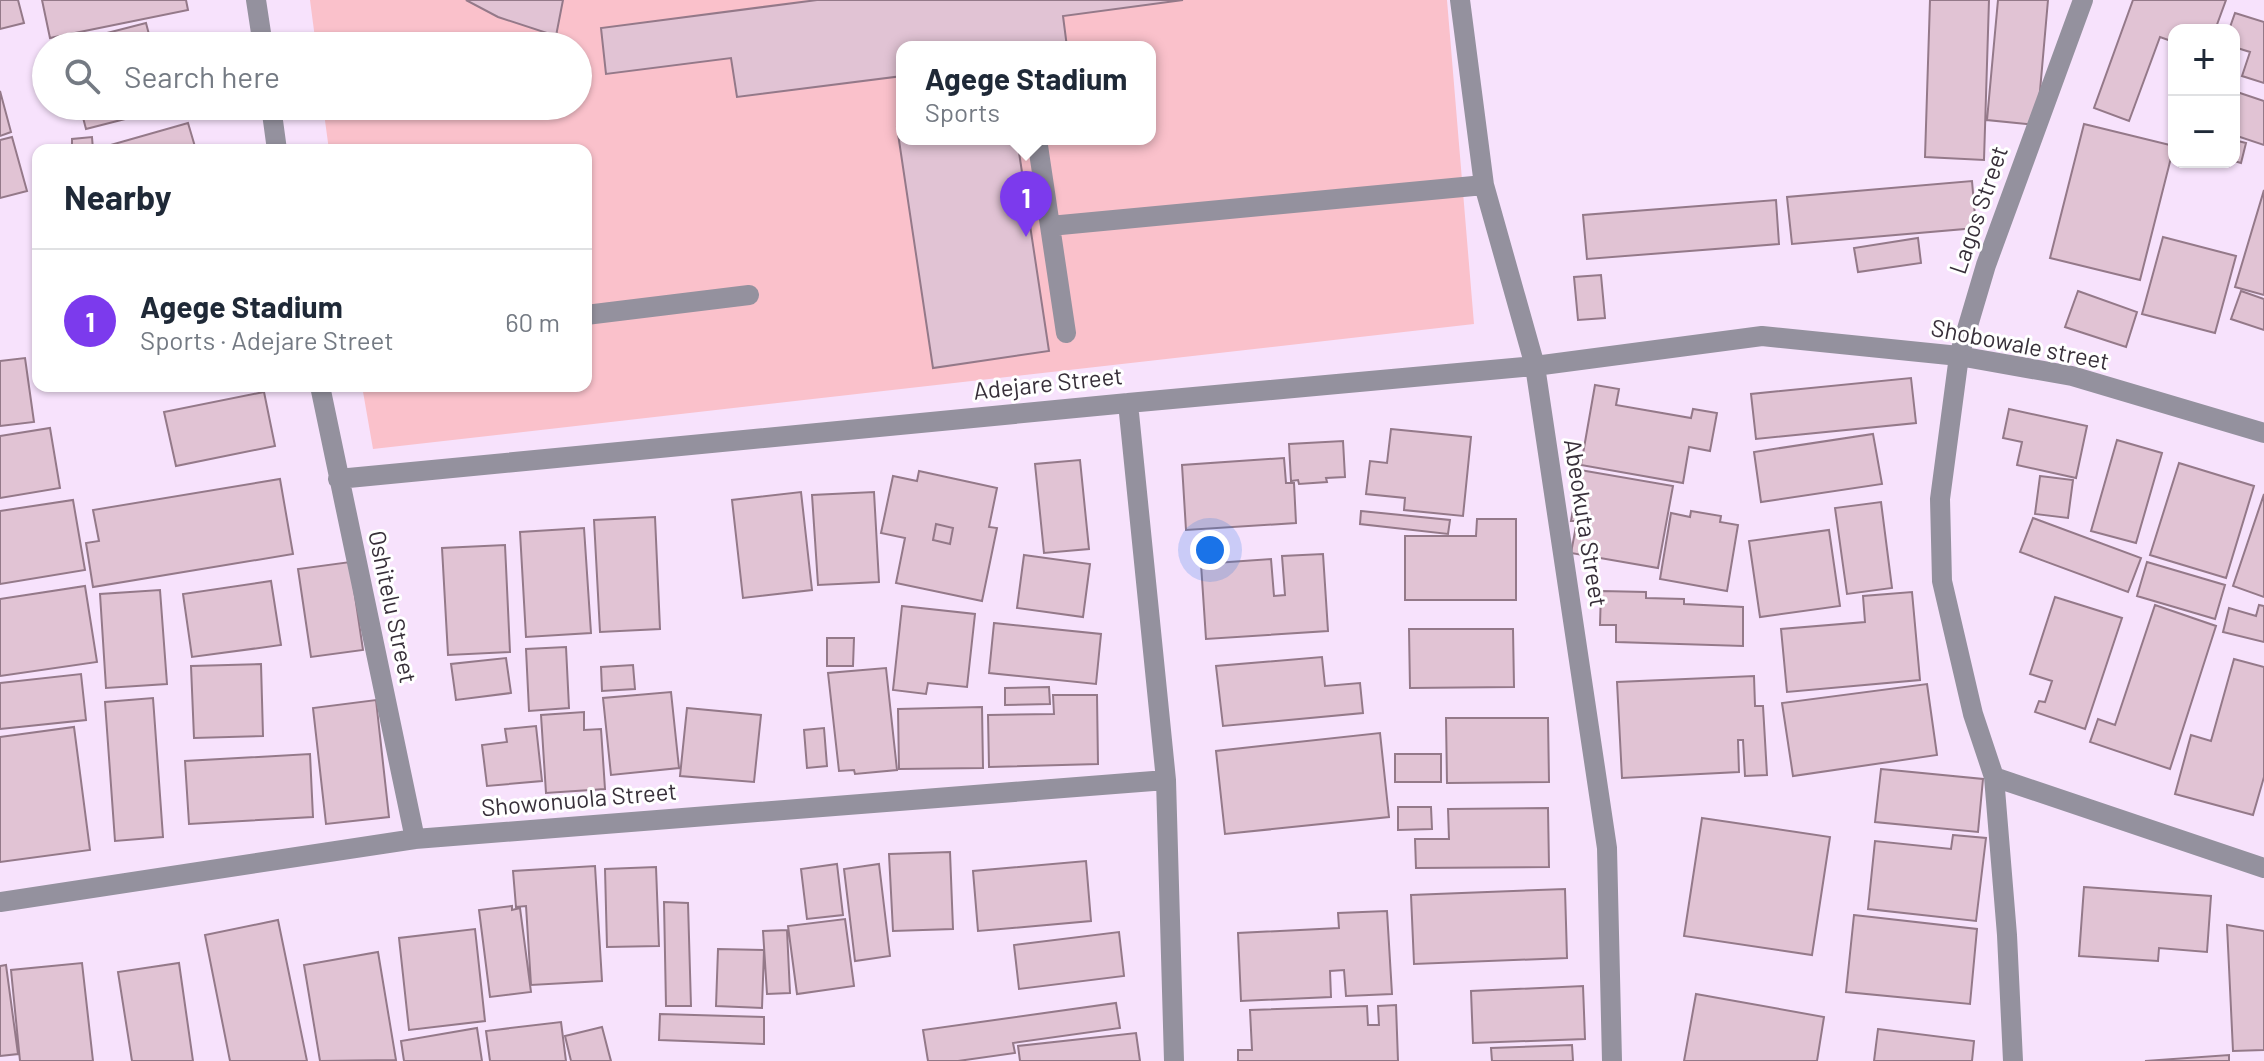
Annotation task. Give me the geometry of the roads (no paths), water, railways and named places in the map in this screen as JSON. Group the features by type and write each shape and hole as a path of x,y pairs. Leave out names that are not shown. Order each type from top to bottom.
{"street":[{"path":"256,0 261,32"},
{"name":"Abeokuta Street","path":"1460,0 1484,185 1535,366 1607,848 1612,1061"},
{"name":"Lagos Street","path":"2013,1061 2007,935 1994,777 1973,714 1942,581 1940,499 1959,356 1986,265 2083,0"},
{"path":"273,120 276,144"},
{"path":"1038,145 1066,333"},
{"path":"1050,226 1484,185"},
{"path":"592,314 749,295"},
{"name":"Shobowale street","path":"1762,336 1959,356 2072,376 2264,433"},
{"name":"Adejare Street","path":"338,479 1535,366 1762,336"},
{"name":"Oshitelu Street","path":"321,392 415,839"},
{"path":"1128,403 1166,780 1174,1061"},
{"path":"1994,777 2264,868"},
{"name":"Showonuola Street","path":"0,902 415,839 1166,780"}],"place":[{"name":"Agege Stadium","path":"1026,237"}]}
